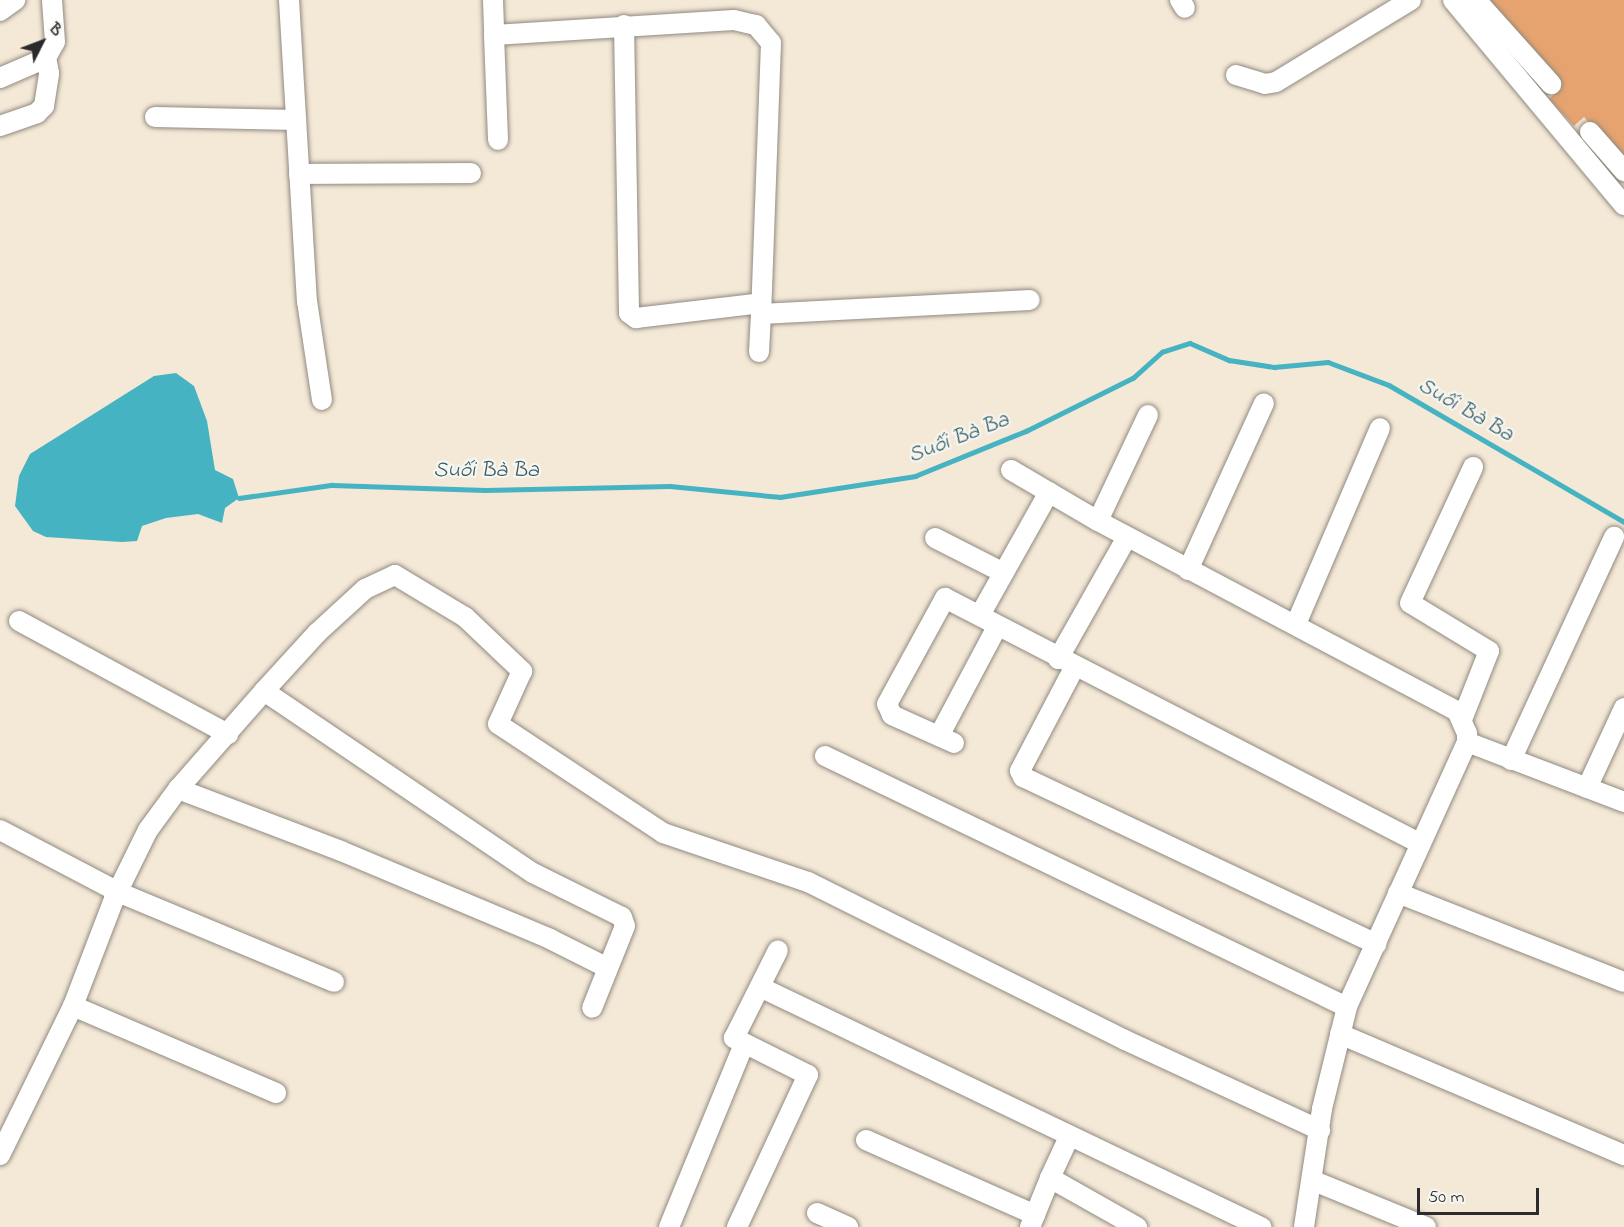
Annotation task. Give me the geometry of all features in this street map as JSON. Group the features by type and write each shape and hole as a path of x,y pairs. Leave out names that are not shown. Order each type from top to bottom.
{"street":[{"path":"0,11 15,0"},
{"path":"0,78 46,58 55,42 52,0"},
{"path":"289,0 307,301 322,400"},
{"path":"493,0 498,140"},
{"path":"1236,75 1265,84 1276,82 1411,0"},
{"path":"1453,0 1624,205"},
{"path":"1476,0 1551,84"},
{"path":"494,34 734,20 756,25 771,44 759,352"},
{"path":"624,25 629,314 636,318 761,308 1030,300"},
{"path":"0,126 37,113 44,106 49,73 46,58"},
{"path":"155,117 296,120"},
{"path":"1590,132 1624,171"},
{"path":"299,174 471,173"},
{"path":"1188,570 1264,402"},
{"path":"1098,521 1148,415"},
{"path":"1296,624 1380,428"},
{"path":"1304,1227 1314,1181 1320,1130 1347,1007 1419,843 1467,742 1463,717 1489,651 1410,603 1473,467"},
{"path":"1011,470 1127,537 1296,624 1463,717"},
{"path":"980,615 1049,492"},
{"path":"1127,537 1066,664 1020,771 1023,777 1376,944"},
{"path":"1511,760 1614,537"},
{"path":"935,538 1004,573"},
{"path":"0,1155 73,1006 118,892 148,830 178,789 317,633 365,589 394,575 465,617 522,671 498,724 663,832 808,882 1125,1040 1320,1130"},
{"path":"997,627 946,739 892,716 887,704 943,600 951,599 1066,664 1419,843"},
{"path":"19,621 228,734"},
{"path":"264,692 533,873 622,917 625,926 606,967 591,1008"},
{"path":"1587,788 1624,708"},
{"path":"1467,742 1624,802"},
{"path":"825,756 1347,1007"},
{"path":"178,789 351,855 550,939 606,967"},
{"path":"0,830 118,892 334,982"},
{"path":"1398,893 1624,982"},
{"path":"737,1227 808,1075 734,1038 778,950"},
{"path":"760,987 1261,1227"},
{"path":"73,1006 276,1093"},
{"path":"1340,1034 1624,1155"},
{"path":"669,1227 744,1044"},
{"path":"866,1140 1033,1221 1069,1137"},
{"path":"1050,1178 1137,1227"},
{"path":"1314,1181 1426,1227"},
{"path":"818,1213 848,1227"}],"water":[{"path":"176,373 194,386 207,421 215,470 233,479 239,498 225,508 222,523 198,514 166,518 142,526 137,541 122,542 46,537 33,531 15,506 19,476 30,454 154,376"}],"building":[{"path":"1482,0 1624,0 1624,161 1584,117 1574,126 1549,99 1561,88"}],"waterway":[{"name":"Suối Bà Ba","path":"239,498 332,485 485,490 670,486 780,497 915,476 1026,431 1133,378 1162,352 1190,343 1229,360 1274,367 1328,362 1389,385 1624,522"}]}
